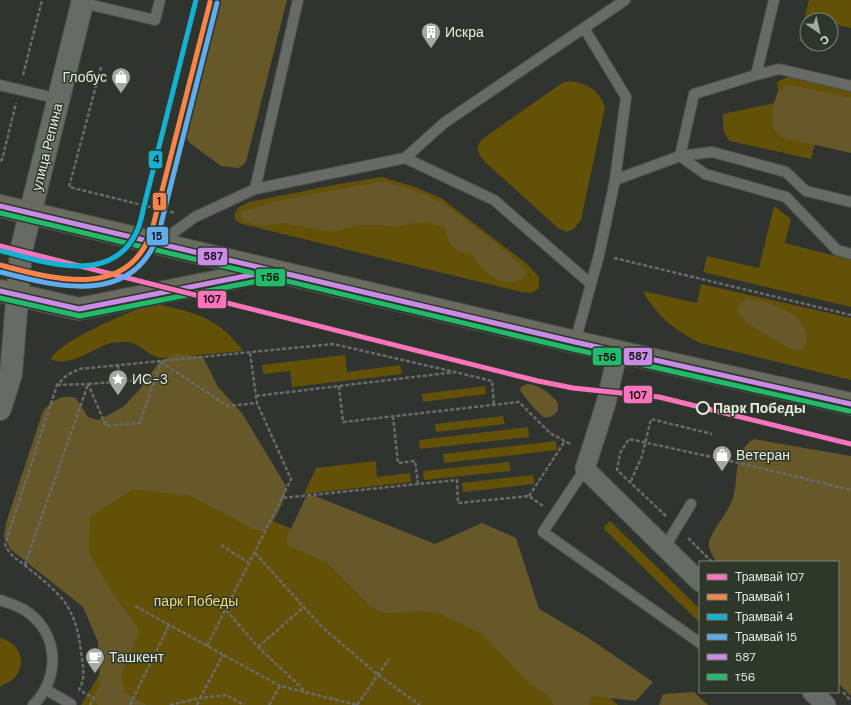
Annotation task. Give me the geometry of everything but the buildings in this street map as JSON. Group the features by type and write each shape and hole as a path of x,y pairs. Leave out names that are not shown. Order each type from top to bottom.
{"main road":[{"path":"0,206 575,342 851,404"},
{"path":"8,293 79,309 271,271"}],"street":[{"name":"улица Репина","path":"0,409 11,374 8,293 21,251 83,2"},
{"path":"618,351 606,403 585,469 699,581"}],"lane":[{"path":"83,2 155,20 160,0"},
{"path":"255,189 298,0"},
{"path":"157,244 195,217 255,189 404,158 444,123 626,0"},
{"path":"756,75 774,0"},
{"path":"575,342 591,284 615,180 626,97 584,28"},
{"path":"680,156 694,94 779,69 851,86"},
{"path":"0,85 59,99"},
{"path":"615,180 680,156 712,152 786,172 806,191 851,202"},
{"path":"680,156 705,174 786,197 837,250 851,254"},
{"path":"404,158 494,200 591,284"},
{"path":"585,469 543,532 699,642"},
{"path":"665,547 691,504"},
{"path":"0,600 25,610 40,623 49,639 53,658 51,677 42,696 33,705"},
{"path":"45,689 71,704"},
{"path":"802,693 820,700"}],"path":[{"path":"101,67 69,187 195,217"},
{"path":"598,255 851,314"},
{"path":"90,705 94,698 79,690 84,680 79,634 70,608 52,588 8,553 5,544 57,385 67,375 79,369 333,344 492,381 494,405"},
{"path":"207,646 292,479 257,403 250,353"},
{"path":"88,384 106,426 140,423 161,362"},
{"path":"161,362 228,406 257,403"},
{"path":"118,365 120,382"},
{"path":"256,396 455,372"},
{"path":"57,385 155,379"},
{"path":"25,565 88,384"},
{"path":"339,386 343,422 519,402 550,433 565,441 529,496"},
{"path":"393,416 398,463 415,461 418,484"},
{"path":"712,434 651,419 646,442 642,456 630,481 617,470 620,453 629,439 646,442 851,490"},
{"path":"282,498 457,480 458,503 529,496 555,514"},
{"path":"221,545 249,563"},
{"path":"255,553 321,626 378,675 420,705"},
{"path":"135,606 280,686 357,705 389,659"},
{"path":"258,647 304,607"},
{"path":"226,610 258,647 305,692"},
{"path":"130,705 169,625"},
{"path":"197,705 223,655"},
{"path":"269,705 280,686"},
{"path":"170,705 200,698 226,695 244,705"}],"green space":[{"path":"809,0 851,0 851,28 839,25 839,12 806,12"},
{"path":"790,76 851,90 851,152 815,143 811,159 730,141 727,138 724,129 723,114 780,102 777,82"},
{"path":"569,81 592,88 599,96 605,107 581,220 574,229 567,232 558,228 485,162 479,154 478,146 481,140 562,83"},
{"path":"382,177 415,187 441,198 527,264 539,277 539,288 532,293 521,292 242,224 235,220 235,212 239,207 249,202"},
{"path":"774,206 791,219 785,243 851,260 851,307 703,272 707,256 759,268"},
{"path":"701,284 851,318 851,380 700,343 667,322 654,308 643,291 697,303"},
{"path":"160,305 196,314 207,319 235,340 243,351 160,358 135,344 122,342 105,345 82,356 66,361 51,359 56,352 66,345 109,321 136,310 149,306"},
{"path":"345,355 347,372 400,365 402,374 292,387 290,371 263,374 262,365"},
{"path":"485,386 486,394 423,402 422,394"},
{"path":"503,416 505,424 436,432 435,424"},
{"path":"528,427 529,437 420,449 419,440"},
{"path":"556,441 557,450 444,463 443,454"},
{"name":"парк Победы","path":"87,446 517,620 618,705 81,705 102,670 99,639 85,606"},
{"path":"376,461 377,477 410,473 411,482 304,494 316,468"},
{"path":"509,462 511,471 424,480 423,471"},
{"path":"533,475 534,484 463,492 462,483"},
{"path":"610,521 699,608 699,622 603,528"},
{"path":"0,638 16,647 20,654 21,662 20,669 16,676 9,682 0,686"}],"shaded area":[{"path":"209,0 287,0 246,162 239,168 221,166 190,143 181,132 179,119"},
{"path":"790,85 851,98 851,153 781,137 772,126 773,106 778,91"},
{"path":"383,181 434,198 441,202 474,226 514,259 523,268 527,275 519,280 511,282 503,282 496,279 482,268 472,254 455,249 452,246 444,227 429,223 415,222 396,227 356,225 334,232 282,223 261,226 244,222 241,218 242,211 282,200"},
{"path":"747,298 780,307 795,316 801,322 805,330 806,343 801,350 793,350 753,327 739,315 737,309 739,304"},
{"path":"177,353 203,357 218,387 242,413 286,486 284,498 275,518 262,532 253,529 191,496 133,489 90,517 89,553 116,599 138,627 138,636 121,674 125,693 147,705 98,705 93,698 100,684 98,642 83,607 10,549 4,536 6,523 43,411 47,407 62,397 76,398 88,417 99,420 123,407 140,389 159,362"},
{"path":"527,384 536,386 552,396 558,403 558,411 552,416 544,417 531,405 520,390 521,387"},
{"path":"754,439 851,456 851,696 839,684 839,561 716,561 710,550 709,542 711,537 732,501 739,459 742,451"},
{"path":"315,496 435,544 482,523 516,538 539,609 587,637 653,682 636,701 591,696 589,705 554,705 548,695 530,684 482,634 434,611 385,613 370,606 327,563 289,546 286,542 306,497"},
{"path":"694,692 708,705 659,705 663,694"}],"tram line":[{"name":"4","path":"2,251 56,264 74,266 93,265 109,260 124,250 135,235 141,221 196,0"},
{"name":"1","path":"0,265 65,279 87,279 108,276 126,267 141,252 152,230 210,2"},
{"name":"15","path":"0,272 46,283 69,286 92,286 113,282 132,272 148,256 159,232 217,3"},
{"name":"107","path":"0,246 538,381 573,388 659,397 851,444"}],"transit line":[{"name":"587","path":"0,206 575,342 851,404"},
{"name":"т56","path":"0,213 573,349 849,411"},
{"name":"587","path":"0,291 79,309 256,274"},
{"name":"т56","path":"0,298 80,316 258,281"}],"place":[{"name":"Искра","path":"431,49"},
{"name":"Глобус","path":"121,94"},
{"name":"ИС-3","path":"118,396"},
{"name":"Парк Победы","path":"703,408"},
{"name":"Ветеран","path":"722,472"},
{"name":"Ташкент","path":"95,674"}]}
